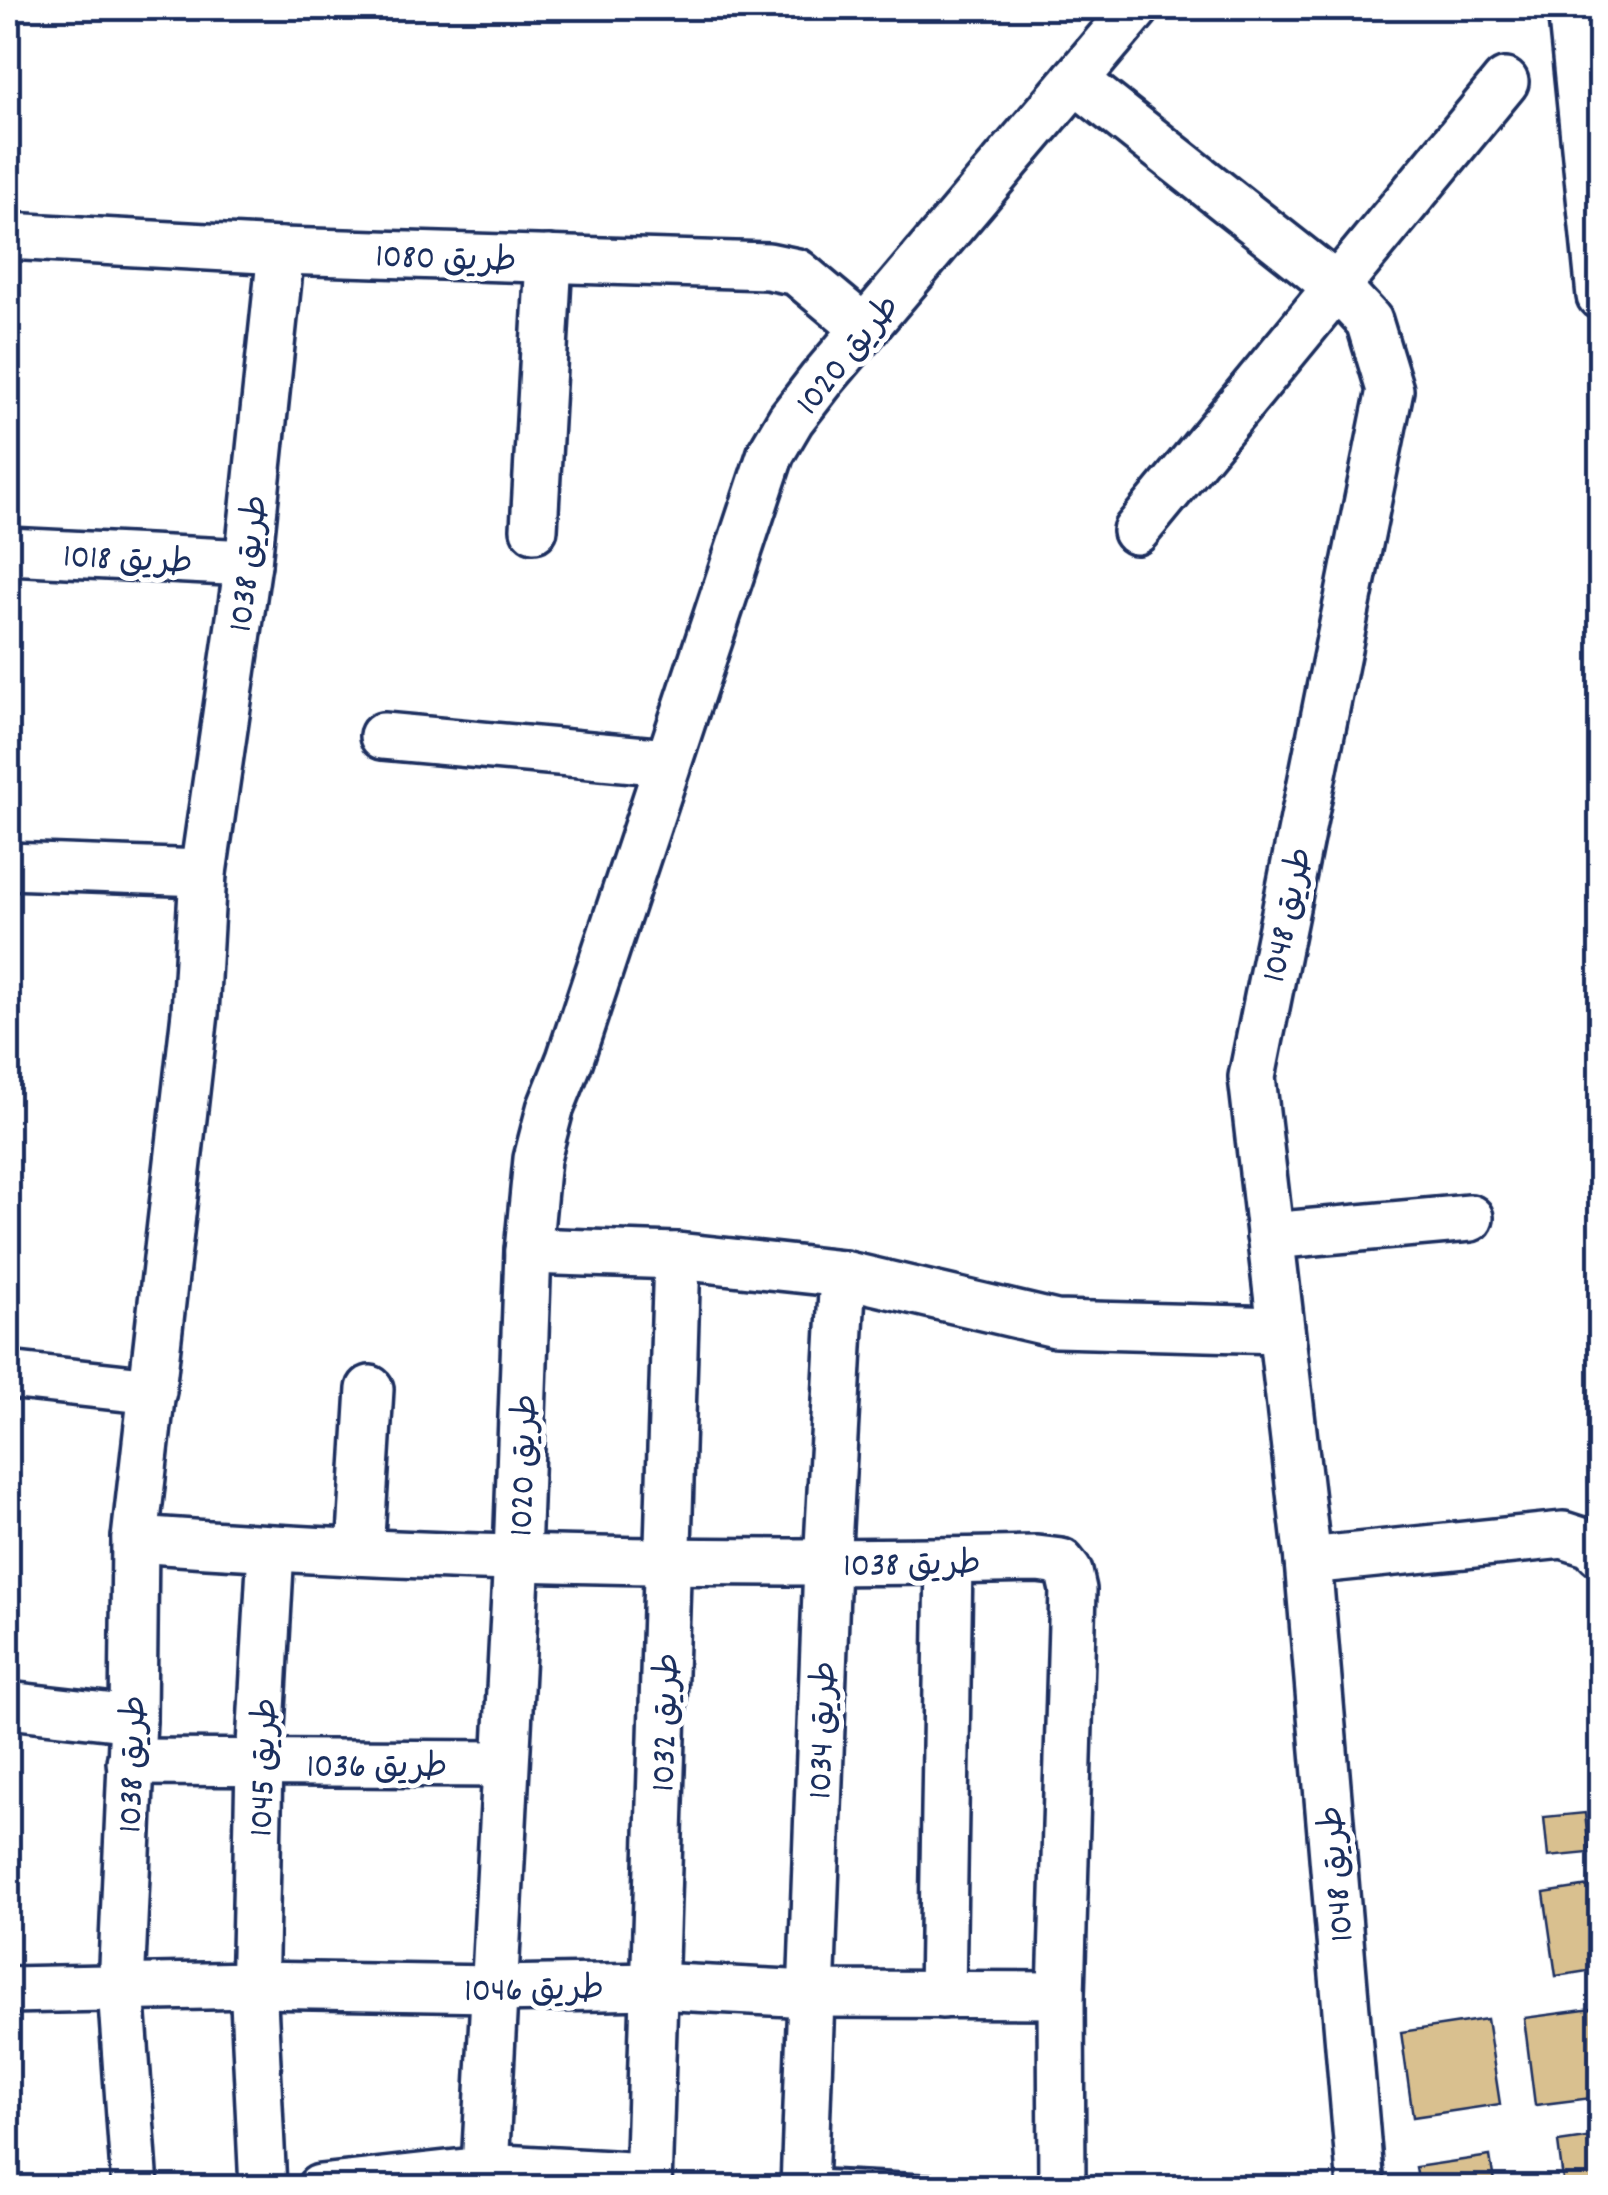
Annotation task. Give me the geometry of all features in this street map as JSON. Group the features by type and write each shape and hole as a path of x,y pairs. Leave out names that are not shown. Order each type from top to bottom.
{"street":[{"name":"طريق 1020","path":"484,2178 517,1556 528,1252 538,1159 550,1109 771,453 791,419 864,328 1136,8"},
{"path":"1571,8 1600,296"},
{"name":"طريق 1048","path":"1075,80 1336,287 1369,322 1390,390 1252,1077 1308,1561 1361,2188"},
{"path":"1136,531 1505,82"},
{"name":"طريق 1080","path":"8,236 281,252 782,269 797,272 864,328"},
{"name":"طريق 1038","path":"135,2188 121,1988 132,1740 135,1539 196,1013 203,874 248,563 281,252"},
{"path":"534,530 549,260"},
{"name":"طريق 1018","path":"8,551 248,563"},
{"path":"383,736 667,762"},
{"path":"8,866 203,874"},
{"path":"1270,1236 1470,1218"},
{"path":"528,1252 677,1256 843,1274 1056,1324 1281,1330"},
{"name":"طريق 1032","path":"648,2182 677,1256"},
{"name":"طريق 1034","path":"804,2184 827,1564 843,1274"},
{"path":"8,1375 154,1392"},
{"path":"360,1552 370,1389"},
{"path":"1308,1561 1563,1535 1592,1544 1600,1553"},
{"name":"طريق 1038","path":"135,1539 271,1549 669,1562 1061,1562 1069,1572 1073,1590 1061,1995 1062,2188"},
{"name":"طريق 1045","path":"262,2188 254,1985 259,1763 271,1549"},
{"path":"942,1994 949,1561"},
{"name":"طريق 1036","path":"8,1705 132,1740 259,1763 504,1764"},
{"name":"طريق 1046","path":"8,1990 254,1985 493,1989 654,1986 810,1994 1061,1995"},
{"path":"320,2188 484,2178 518,2168 648,2182"}],"lane":[{"path":"804,2184 943,2188"}],"building":[{"path":"1585,1813 1589,1853 1548,1857 1544,1817"},
{"path":"1589,1886 1600,1969 1556,1976 1544,1893"},
{"path":"1600,2008 1600,2097 1535,2105 1524,2018"},
{"path":"1487,2019 1500,2104 1413,2117 1401,2032"},
{"path":"1600,2136 1600,2188 1564,2188 1558,2142"},
{"path":"1490,2156 1495,2188 1419,2188 1416,2167"}]}
